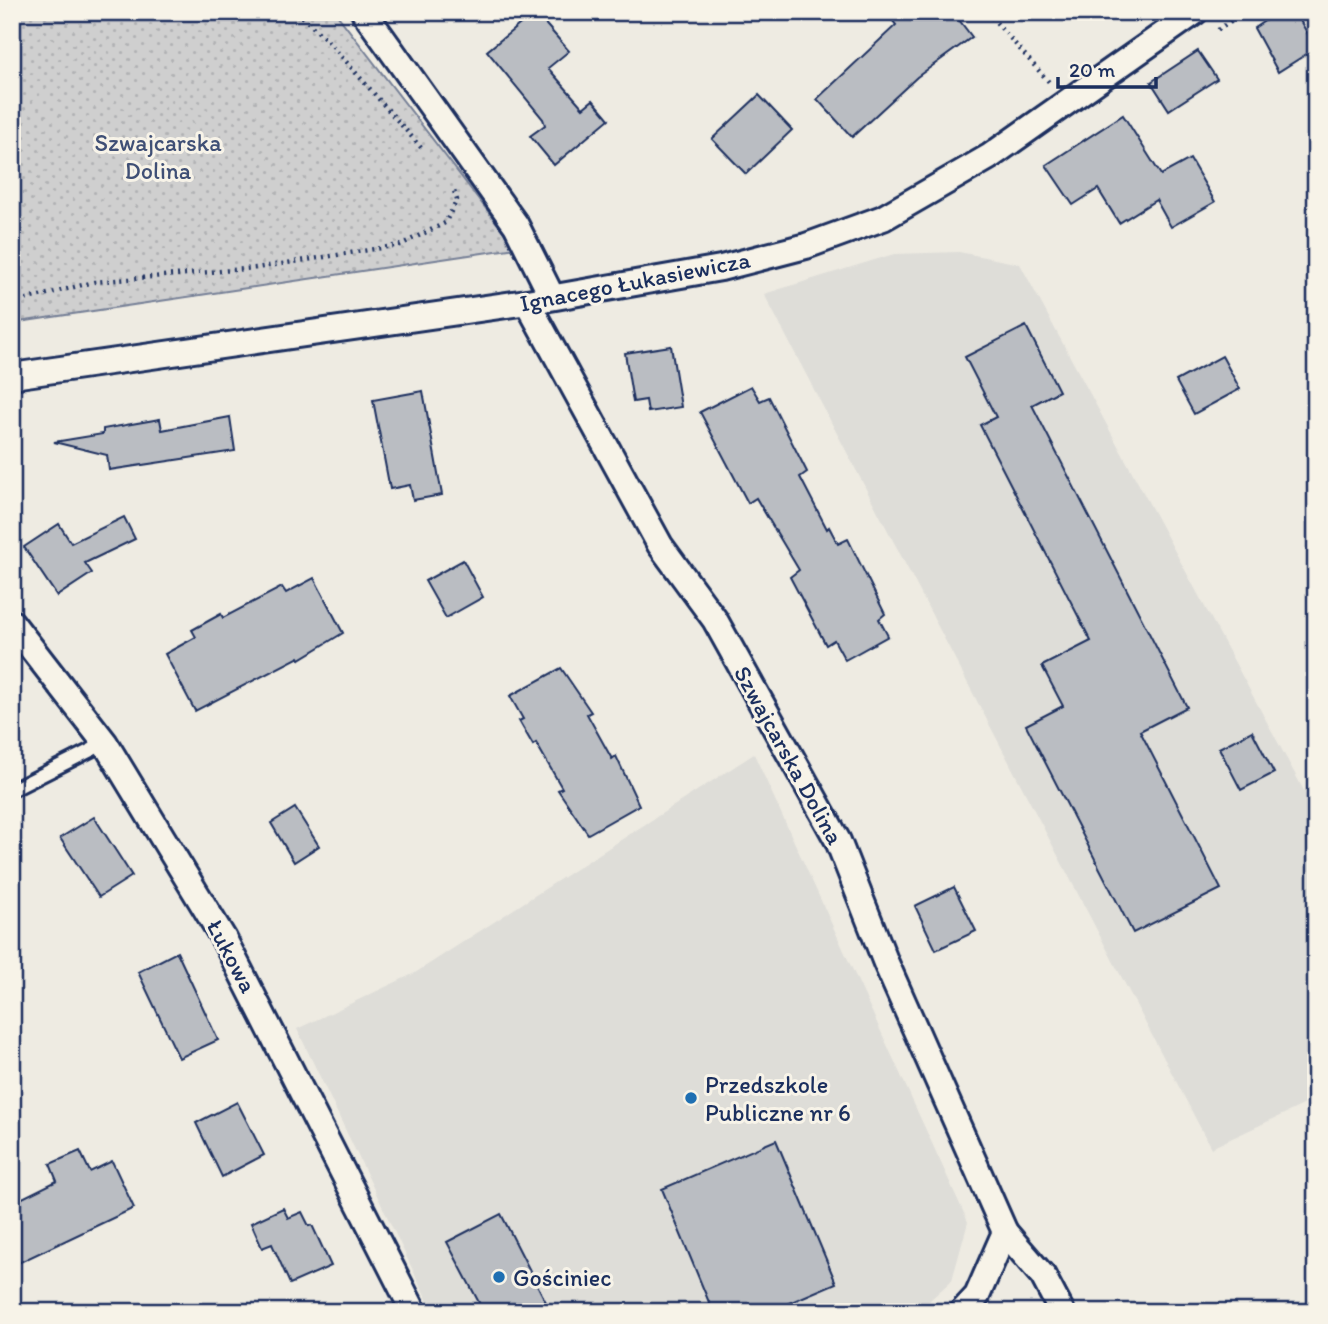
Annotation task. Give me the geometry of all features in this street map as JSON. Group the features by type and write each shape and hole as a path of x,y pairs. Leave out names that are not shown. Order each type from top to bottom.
{"street":[{"path":"364,12 516,225 552,298"},
{"name":"Ignacego Łukasiewicza","path":"12,376 552,298 721,268 806,246 883,218 989,157 1195,12"},
{"name":"Szwajcarska Dolina","path":"527,302 660,545 715,620 838,841 886,963 1005,1233 1043,1276 1062,1312"},
{"name":"Łukowa","path":"12,623 104,743 224,939 414,1312"},
{"path":"962,1312 976,1296 1005,1233"}],"lane":[{"path":"12,790 104,743"}],"path":[{"path":"297,12 329,42 428,155"},
{"path":"987,12 1065,101"},
{"path":"12,303 94,282 256,268 400,245 446,223 457,200 452,183"}],"shaded area":[{"path":"959,252 1020,264 1316,813 1316,1099 1211,1148 764,294 894,254"},
{"name":"Przedszkole Publiczne nr 6","path":"754,754 968,1222 952,1280 917,1312 433,1312 297,1029 415,973"}],"green space":[{"name":"Szwajcarska Dolina","path":"12,12 335,12 516,248 12,323"}],"building":[{"path":"535,12 569,51 548,68 583,108 593,100 609,119 554,165 530,136 545,125 543,119 487,51"},
{"path":"886,12 953,12 972,37 917,77 852,137 817,99 896,25"},
{"path":"1278,12 1295,12 1316,48 1278,72 1254,28"},
{"path":"1198,51 1217,79 1169,110 1151,82"},
{"path":"759,95 792,130 746,174 712,139"},
{"path":"1123,115 1161,175 1190,159 1215,202 1171,227 1156,200 1119,223 1098,189 1073,205 1046,165"},
{"path":"1026,326 1059,391 1032,405 1187,707 1140,731 1221,889 1133,933 1026,725 1063,706 1042,666 1091,641 980,425 996,417 965,357"},
{"path":"671,346 681,407 648,412 646,400 633,402 625,353"},
{"path":"1222,356 1240,389 1194,414 1176,381"},
{"path":"751,386 760,401 769,397 807,472 800,477 827,529 829,527 838,544 848,539 885,614 879,619 888,636 845,660 834,640 826,645 790,577 799,570 756,498 748,503 700,412"},
{"path":"423,391 442,495 413,500 410,485 390,489 373,400"},
{"path":"230,417 235,451 109,470 107,455 54,442 103,434 103,429 160,419 162,430"},
{"path":"124,517 135,539 85,563 92,573 57,596 24,547 59,524 71,543"},
{"path":"463,560 483,597 446,618 425,581"},
{"path":"314,578 343,633 300,659 299,657 195,711 165,654 196,637 192,630 221,614 223,618 282,587 286,593"},
{"path":"561,668 591,712 587,714 612,759 616,756 639,805 588,834 558,790 562,788 536,743 533,745 519,721 523,719 510,696"},
{"path":"1252,731 1274,773 1241,790 1219,748"},
{"path":"295,808 319,846 294,862 271,823"},
{"path":"94,817 132,876 99,897 60,838"},
{"path":"954,887 976,931 936,950 915,906"},
{"path":"177,952 218,1040 179,1058 138,972"},
{"path":"237,1102 264,1155 222,1177 196,1123"},
{"path":"776,1140 836,1283 768,1312 713,1312 662,1189"},
{"path":"80,1151 90,1172 112,1161 134,1208 12,1266 12,1203 57,1181 50,1164"},
{"path":"283,1208 288,1218 302,1212 309,1226 312,1225 331,1266 290,1284 272,1244 262,1248 251,1223"},
{"name":"Gościniec","path":"501,1214 551,1312 484,1312 447,1242"}],"place":[{"name":"Przedszkole Publiczne nr 6","path":"691,1098"},
{"name":"Gościniec","path":"499,1277"}]}
